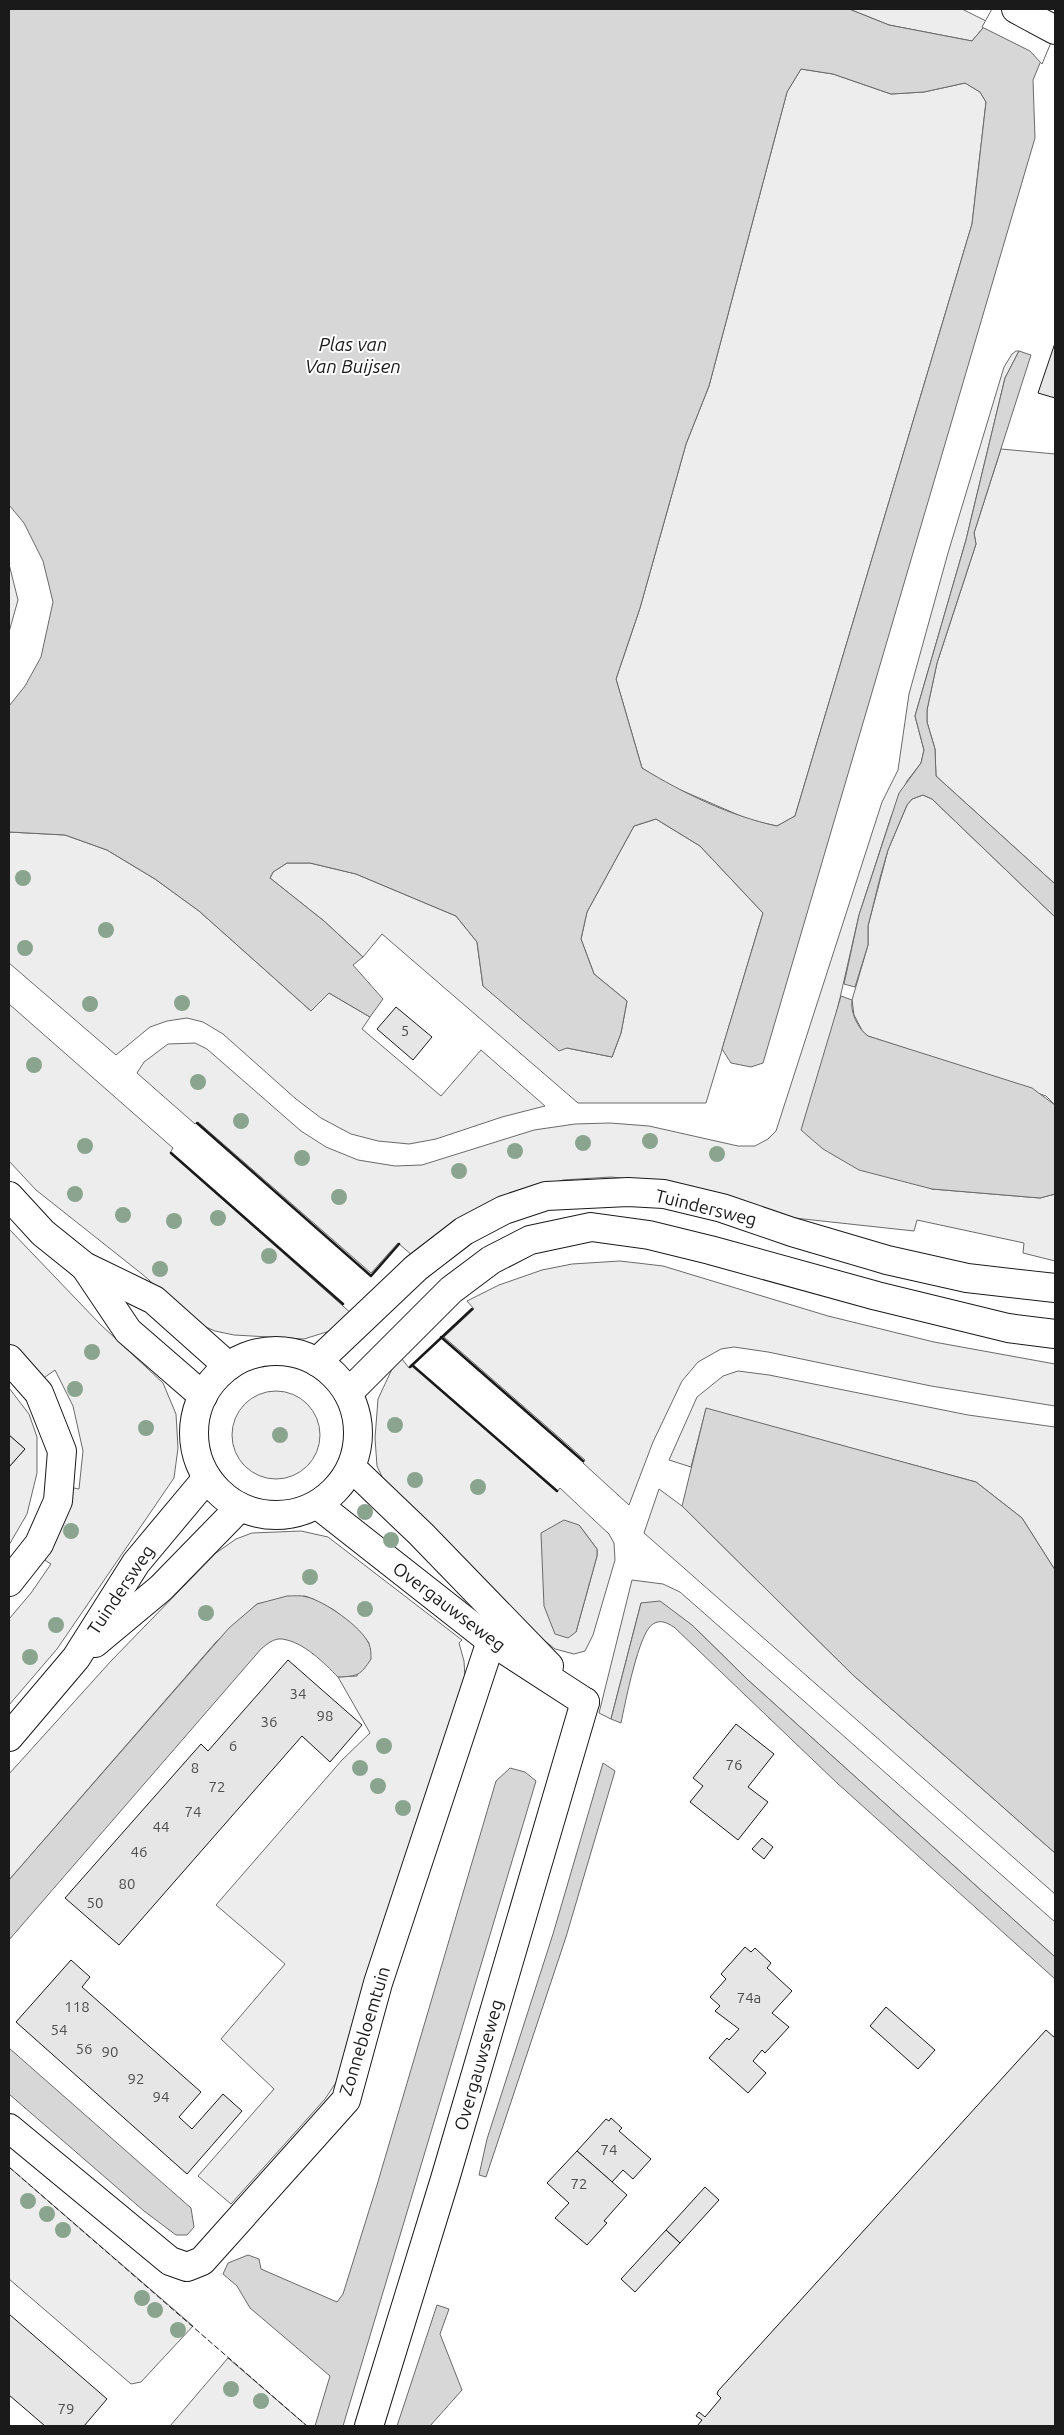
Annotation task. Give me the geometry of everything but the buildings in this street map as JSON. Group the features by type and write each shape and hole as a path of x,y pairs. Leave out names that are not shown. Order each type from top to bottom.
{"street":[{"path":"1016,9 1055,30"},
{"name":"Tuindersweg","path":"317,1362 416,1268 464,1231 504,1210 546,1196 628,1192 664,1194 722,1208 792,1232 887,1260 967,1278 1055,1288"},
{"path":"9,1196 43,1233 84,1266 154,1300 228,1366"},
{"path":"348,1393 451,1290 490,1260 530,1240 591,1227 657,1237 877,1296 1008,1328 1055,1334"},
{"path":"84,1266 128,1331 203,1396"},
{"path":"272,1351 296,1353 317,1362 330,1370 348,1393 357,1417 358,1443 352,1468 332,1495 318,1505 293,1514 266,1515 240,1508 227,1500 207,1478 198,1459 194,1438 196,1416 203,1396 209,1385 228,1366 249,1355 272,1351"},
{"path":"9,1359 39,1393 62,1451 58,1501 39,1544 9,1582"},
{"name":"Overgauwseweg","path":"352,1468 421,1534 585,1702"},
{"name":"Tuindersweg","path":"9,1737 76,1658 136,1563 207,1478"},
{"name":"Overgauwseweg","path":"318,1505 491,1641 585,1702"},
{"name":"Tuindersweg","path":"76,1658 161,1588 240,1508"},
{"name":"Zonnebloemtuin","path":"9,2128 170,2261 187,2267 202,2261 346,2100 378,1983 491,1641"},
{"name":"Overgauwseweg","path":"369,2426 445,2180 585,1702"}],"shaded area":[{"path":"849,9 962,9 988,22 972,41 889,25"},
{"path":"801,69 833,74 891,94 924,92 965,83 980,92 986,102 972,224 795,816 777,826 750,820 669,785 642,768 616,679 640,608 686,444 709,386 787,92"},
{"path":"1016,351 1019,351 1005,378 966,540 915,716 924,750 921,763 907,781 891,817 859,915 832,1033 802,1130 932,1189 1040,1198 1055,1194 1055,1261 1023,1253 1024,1243 917,1220 914,1231 785,1217 667,1183 611,1177 563,1180 505,1197 413,1256 398,1243 371,1273 198,1122 195,1124 137,1073 144,1062 168,1044 195,1043 207,1049 301,1131 326,1147 358,1160 395,1166 422,1165 534,1130 575,1124 610,1123 649,1126 738,1146 755,1146 768,1139 776,1131 882,802 898,770 909,694 948,553 1004,367"},
{"path":"1001,449 1055,454 1055,884 936,776 935,749 927,722 927,710 937,663 976,544 974,533"},
{"path":"9,564 18,600 9,632"},
{"path":"923,795 932,799 1055,917 1055,1105 1046,1096 868,1036 863,1032 854,1015 852,1000 868,945 868,926 888,850 907,805 912,799"},
{"path":"656,819 700,846 763,913 706,1103 578,1103 382,934 363,957 324,921 270,878 273,872 287,863 310,863 356,874 456,916 477,942 483,986 567,1048 612,1057 621,1033 627,1001 594,974 581,939 587,912 634,826"},
{"path":"9,832 65,835 107,850 155,879 199,911 311,1011 329,993 370,1017 362,1029 441,1096 481,1050 545,1106 502,1117 436,1139 409,1144 378,1141 351,1134 321,1118 296,1099 223,1034 203,1022 187,1018 167,1021 150,1027 116,1055 9,963"},
{"path":"9,1004 173,1148 170,1153 352,1314 333,1330 304,1339 234,1335 215,1331 201,1325 142,1274 36,1190 9,1161"},
{"path":"9,1229 100,1324 163,1383 176,1414 178,1448 174,1478 57,1649 9,1705 9,1619 31,1593 51,1564 38,1556 64,1486 79,1489 83,1451 73,1406 55,1370 41,1380 9,1344"},
{"path":"620,1261 663,1266 828,1316 934,1342 1055,1364 1055,1406 931,1386 768,1352 734,1347 721,1349 698,1362 682,1381 653,1442 629,1505 583,1463 585,1460 444,1337 474,1309 467,1301 499,1285 542,1270 572,1264"},
{"path":"402,1359 409,1368 413,1366 557,1492 560,1488 609,1534 614,1543 615,1560 593,1635 585,1651 574,1654 555,1649 531,1630 384,1481 377,1466 375,1438 378,1399 392,1369","holes":["579,1525 597,1549 597,1556 576,1632"]},
{"path":"738,1371 769,1375 968,1415 1055,1427 1055,1570 1022,1518 976,1482 706,1409 691,1467 669,1460 697,1397 723,1376"},
{"path":"9,1388 29,1414 37,1437 37,1473 27,1514 9,1545 9,1467 25,1449 9,1435"},
{"path":"267,1391 285,1391 301,1398 313,1410 320,1426 320,1444 313,1460 301,1472 285,1479 267,1479 251,1472 239,1460 232,1444 232,1426 239,1410 251,1398"},
{"path":"659,1489 682,1506 853,1675 1055,1853 1055,1894 644,1533"},
{"path":"301,1531 328,1537 462,1640 459,1643 464,1661 465,1678 351,2060 325,2099 231,2204 198,2176 274,2089 221,2039 285,1964 216,1905 342,1760 370,1733 338,1677 357,1676 369,1643 355,1627 334,1610 305,1596 257,1604 216,1642 9,1880 9,1774 111,1661 216,1553 236,1539 252,1533"},
{"path":"632,1580 663,1584 680,1592 1055,1922 1055,1957 748,1680 692,1625 641,1603 611,1719 599,1713"},
{"path":"9,2167 193,2326 141,2382 131,2384 9,2279"},
{"path":"228,2358 307,2426 170,2426"}],"water":[{"name":"Plas van Van Buijsen","path":"9,9 849,9 889,25 972,41 988,22 1055,9 1055,27 1033,80 1035,138 763,1063 751,1067 731,1063 722,1049 763,913 700,846 656,819 634,826 587,912 581,939 594,974 627,1001 621,1033 612,1057 567,1048 559,1051 483,986 477,942 456,916 356,874 310,863 287,863 273,872 270,878 324,921 363,957 353,965 383,999 370,1017 329,993 311,1011 199,911 155,879 107,850 65,835 9,832 9,706 25,686 41,657 53,602 43,561 24,523 9,505","holes":["801,69 833,74 891,94 924,92 965,83 980,92 986,102 972,224 795,816 777,826 759,822 707,803 642,768 616,679 640,608 686,444 709,386 787,92"]},
{"path":"1019,351 1031,355 974,533 976,544 937,663 927,710 927,722 935,749 936,776 1055,884 1055,917 932,799 923,795 912,799 907,805 888,850 868,926 868,945 855,987 844,984 859,915 899,793 921,763 924,750 915,716 966,540 1005,378"},
{"path":"841,996 852,1000 855,1020 868,1036 1032,1088 1055,1105 1055,1194 1040,1198 932,1189 859,1170 823,1149 801,1130"},
{"path":"706,1408 976,1482 1022,1518 1055,1570 1055,1853 853,1675 682,1506"},
{"path":"564,1520 579,1525 597,1549 597,1556 576,1632 568,1638 555,1634 544,1606 541,1533"},
{"path":"287,1596 302,1596 314,1599 342,1616 359,1630 371,1649 371,1659 364,1669 358,1674 338,1677 313,1654 298,1644 279,1639 273,1640 266,1645 9,1940 9,1880 229,1628 257,1604"},
{"path":"660,1601 692,1625 748,1680 1055,1957 1055,1979 837,1783 674,1627 659,1622 653,1624 648,1629 633,1669 621,1723 611,1719 641,1603"},
{"path":"603,1763 615,1771 566,1937 486,2177 479,2175 487,2139 553,1934"},
{"path":"510,1768 525,1772 536,1781 343,2426 315,2426 330,2376 250,2308 237,2286 223,2274 228,2263 248,2255 259,2259 261,2269 337,2302 343,2294 496,1781"},
{"path":"9,2048 191,2208 194,2227 187,2235 176,2235 144,2211 9,2094"},
{"path":"437,2305 449,2309 440,2334 462,2390 430,2426 397,2426"}],"pier":[{"path":"992,9 1055,9 1055,33 1042,64 1030,51 982,27"}],"fence":[{"path":"9,2167 307,2426"}],"wall":[{"path":"197,1123 371,1276 399,1244"},
{"path":"171,1153 343,1304"},
{"path":"410,1367 472,1309"},
{"path":"441,1337 583,1461"},
{"path":"412,1365 557,1491"}]}
